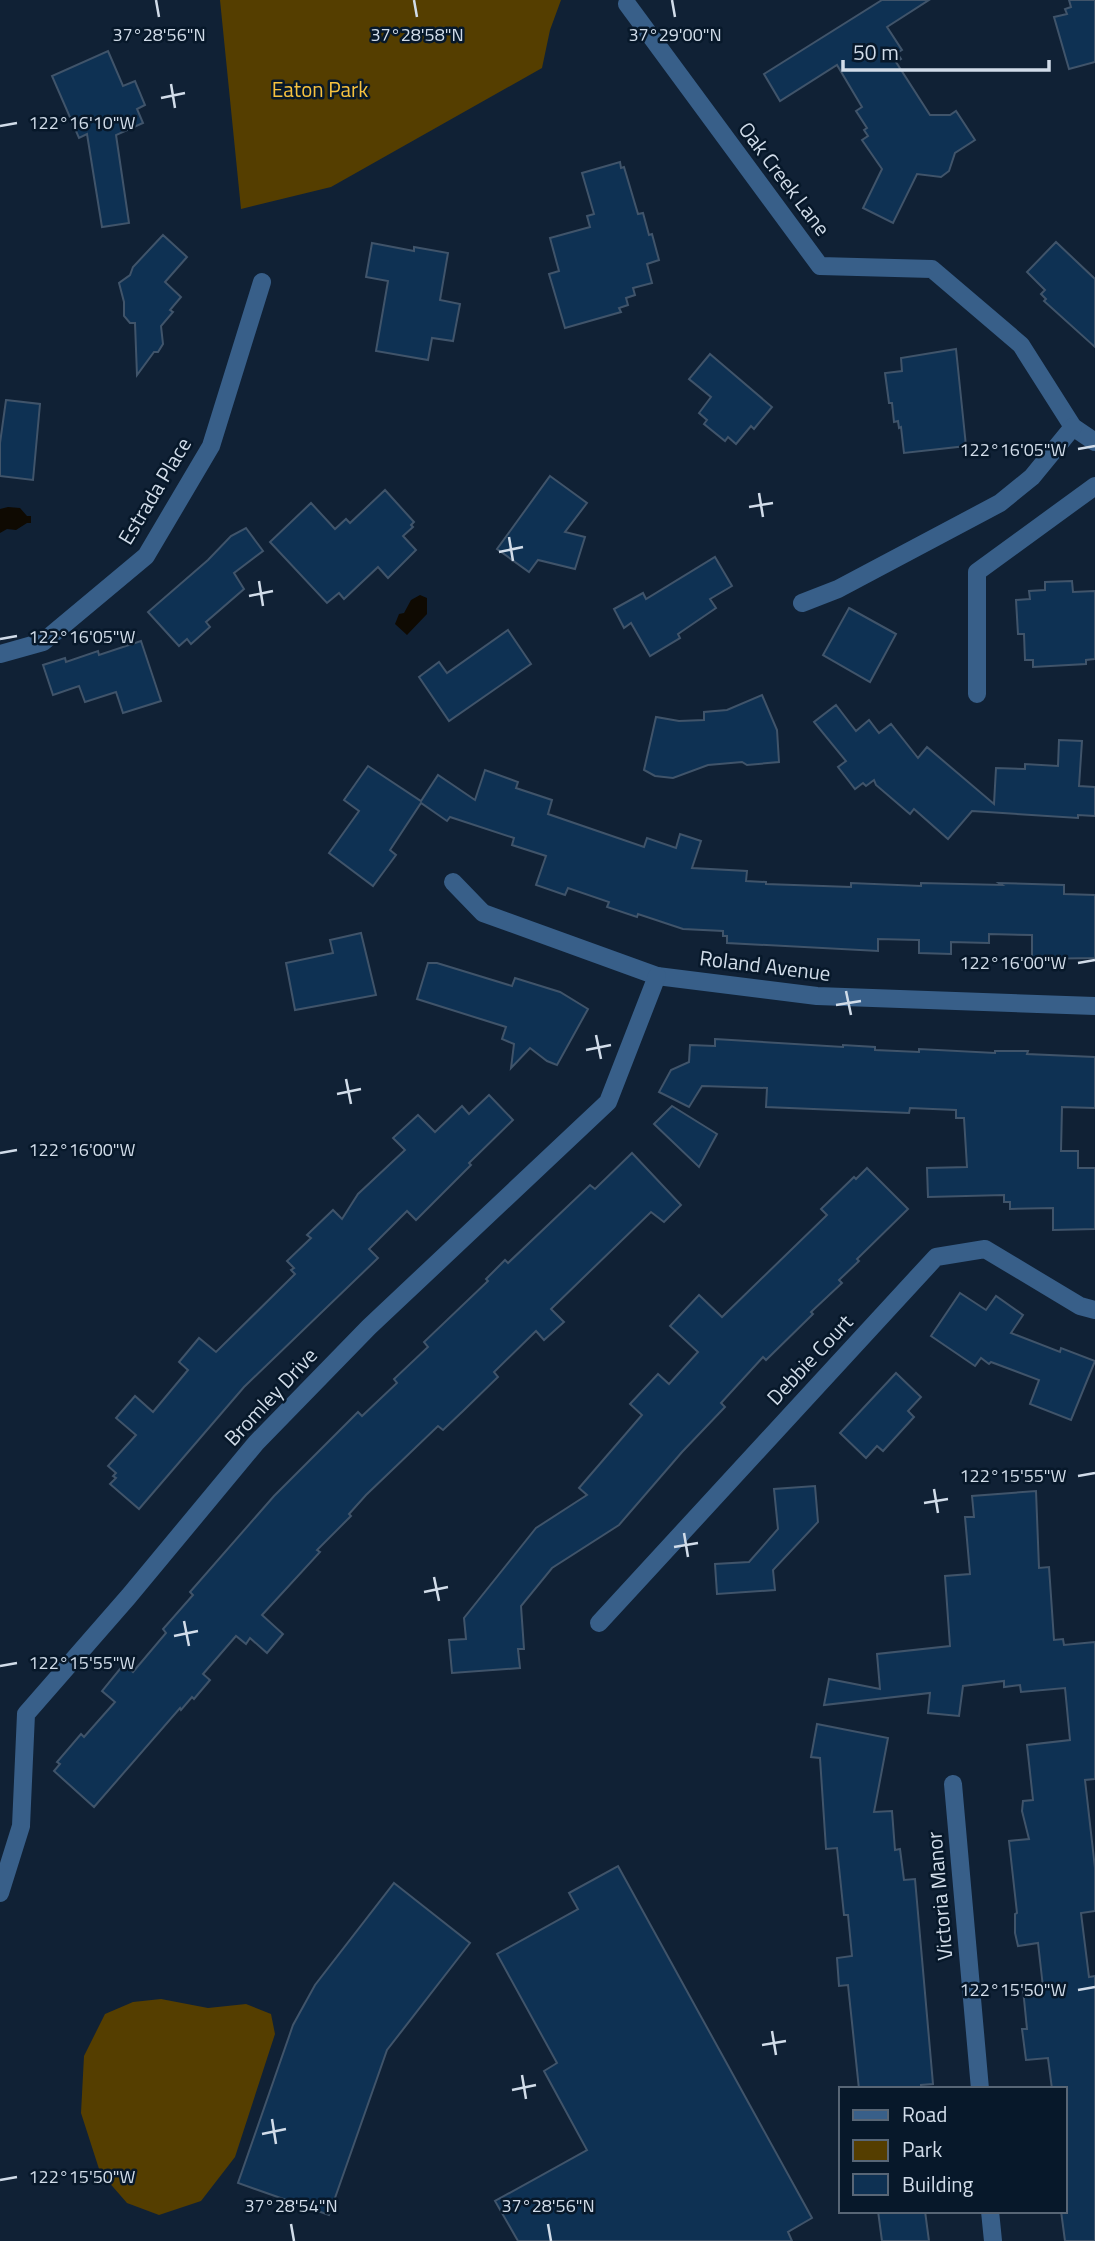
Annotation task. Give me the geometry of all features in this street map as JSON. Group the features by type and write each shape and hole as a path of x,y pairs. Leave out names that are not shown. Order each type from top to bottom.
{"street":[{"name":"Oak Creek Lane","path":"627,4 820,266 932,269 1021,345 1073,426 1095,442"},
{"name":"Estrada Place","path":"0,654 43,642 146,556 211,446 262,282"},
{"path":"802,603 838,589 1000,503 1032,477 1073,426"},
{"path":"976,694 977,572 1095,486"},
{"name":"Roland Avenue","path":"453,882 483,913 657,976 817,996 1095,1006"},
{"name":"Bromley Drive","path":"0,1893 21,1826 26,1713 129,1596 257,1443 369,1327 608,1102 657,976"},
{"name":"Debbie Court","path":"599,1623 936,1256 985,1249 1080,1306 1095,1310"},
{"name":"Victoria Manor","path":"953,1784 980,2087"},
{"path":"990,2213 993,2241"}],"green space":[{"name":"Eaton Park","path":"220,0 561,0 550,30 542,68 331,187 241,209"},
{"path":"161,1999 208,2008 246,2004 271,2014 275,2034 235,2157 201,2201 159,2215 127,2203 100,2172 81,2113 84,2056 105,2014 133,2002"}],"shaded area":[{"path":"20,508 27,516 31,516 31,523 0,533 0,509"},
{"path":"420,595 427,598 427,614 407,635 395,624 399,614 404,613 411,600"}],"building":[{"path":"882,0 929,0 887,27 902,50 897,53 901,59 896,62 930,115 950,115 956,111 975,140 955,153 949,171 941,177 917,174 893,223 863,208 882,169 862,140 868,136 864,130 867,128 856,111 862,107 837,65 780,101 764,74"},
{"path":"1069,0 1095,0 1095,62 1069,69 1054,17 1067,14 1065,9 1071,7"},
{"path":"108,51 123,86 135,81 145,105 137,109 143,123 116,135 129,223 102,227 87,134 79,138 52,76"},
{"path":"620,162 621,168 624,167 638,214 643,213 649,235 652,234 659,260 647,264 652,283 633,288 635,295 626,298 628,305 619,308 621,312 565,328 549,274 559,271 550,238 590,227 587,216 594,214 582,173"},
{"path":"163,235 187,257 165,282 181,297 161,326 163,344 137,375 135,323 130,323 124,316 119,283 130,275 133,267"},
{"path":"1056,242 1095,279 1095,347 1044,301 1046,299 1041,294 1045,290 1027,272"},
{"path":"372,243 414,251 414,247 448,253 440,300 460,304 453,341 432,338 428,360 376,351 388,281 366,277"},
{"path":"956,349 966,446 904,453 901,427 899,428 898,421 894,422 885,373 902,371 901,358"},
{"path":"710,354 772,407 754,429 751,426 736,444 728,437 725,441 704,424 707,420 699,413 711,397 689,379"},
{"path":"6,400 40,404 33,480 0,476 0,443"},
{"path":"550,476 587,503 565,532 585,537 575,569 538,560 529,572 497,549"},
{"path":"385,490 414,522 411,525 413,527 403,536 416,550 388,578 378,567 344,599 339,593 327,603 270,542 311,503 335,529 346,519 350,523"},
{"path":"246,528 263,551 234,573 244,589 206,622 210,627 191,644 187,639 179,646 148,612 208,560 231,536"},
{"path":"715,557 732,586 710,599 716,608 678,634 680,638 650,656 631,623 624,628 614,609 643,593 646,599"},
{"path":"1072,581 1073,592 1095,591 1095,659 1086,660 1086,664 1033,667 1033,660 1025,660 1024,634 1018,634 1016,600 1030,599 1029,591 1045,590 1045,582"},
{"path":"849,608 896,634 870,682 823,655"},
{"path":"508,630 531,664 449,721 419,677 439,662 447,673"},
{"path":"141,641 161,701 123,713 116,692 85,702 79,686 53,695 43,665 65,658 66,662 98,651 99,655"},
{"path":"762,695 777,730 779,762 708,765 673,778 655,776 644,770 656,717 679,721 704,720 704,712 727,710"},
{"path":"836,705 856,731 869,720 879,733 891,724 918,758 927,747 994,804 996,768 1025,769 1025,764 1058,766 1059,740 1082,741 1079,786 1095,787 1095,816 1078,815 1078,818 972,811 948,839 914,809 910,814 876,785 874,780 855,789 838,767 846,761 814,722"},
{"path":"368,766 421,801 438,775 475,800 485,770 518,782 516,788 552,800 548,814 644,847 647,838 676,848 680,834 701,841 692,868 747,871 746,881 851,887 851,883 921,886 921,883 1064,885 1064,894 1095,895 1095,958 1032,959 1032,935 989,934 989,943 951,942 951,954 919,953 919,940 878,939 878,951 727,943 727,936 723,936 723,931 683,929 607,907 609,902 568,888 565,895 536,885 546,856 512,845 514,838 450,817 447,821 421,803 390,850 396,855 373,886 329,853 359,811 344,800"},
{"path":"361,933 376,995 295,1010 286,963 333,953 330,940"},
{"path":"428,963 437,963 512,986 515,978 560,992 588,1009 557,1065 530,1048 511,1068 514,1044 502,1039 506,1027 417,999"},
{"path":"715,1039 875,1047 875,1050 995,1053 1028,1051 1027,1054 1095,1057 1095,1108 1062,1107 1061,1151 1078,1151 1078,1168 1095,1168 1095,1229 1053,1230 1053,1208 1010,1209 1010,1202 1004,1202 1004,1195 928,1197 927,1168 967,1167 964,1118 956,1118 956,1110 910,1108 909,1113 766,1107 767,1088 702,1086 689,1107 659,1092 671,1070 689,1062 690,1045 715,1046"},
{"path":"489,1095 513,1120 416,1220 407,1211 369,1249 378,1258 244,1387 139,1509 110,1484 116,1478 113,1476 116,1473 108,1466 136,1435 116,1418 135,1396 153,1412 188,1370 179,1362 199,1338 216,1352 295,1274 291,1270 294,1268 287,1261 311,1238 307,1235 333,1210 342,1219 358,1194 405,1150 393,1138 418,1115 435,1132 462,1106 469,1114"},
{"path":"672,1106 717,1134 699,1167 654,1124"},
{"path":"632,1153 681,1205 664,1222 651,1212 551,1309 564,1322 544,1340 536,1331 494,1372 498,1377 463,1411 443,1430 438,1426 366,1495 349,1514 351,1516 317,1550 320,1552 262,1615 283,1634 267,1653 250,1638 246,1644 236,1636 203,1674 210,1680 194,1699 192,1697 181,1710 180,1708 94,1807 54,1771 60,1764 57,1762 81,1734 84,1737 115,1702 102,1691 124,1664 133,1672 166,1633 163,1629 193,1595 190,1592 274,1496 358,1412 362,1416 397,1383 394,1379 428,1347 424,1342 488,1281 486,1279 505,1260 508,1263 590,1185 595,1189"},
{"path":"867,1168 908,1209 857,1259 859,1261 839,1280 842,1283 811,1312 813,1314 766,1360 763,1357 721,1403 725,1407 619,1525 552,1568 521,1606 524,1649 518,1649 520,1668 452,1673 449,1640 466,1639 464,1618 536,1528 587,1495 579,1488 642,1415 630,1404 658,1374 669,1384 698,1352 670,1326 699,1295 722,1317 827,1215 821,1209"},
{"path":"960,1293 986,1310 996,1296 1023,1315 1011,1333 1060,1352 1061,1348 1095,1361 1071,1420 1030,1404 1039,1380 991,1362 989,1364 981,1358 975,1366 931,1336"},
{"path":"896,1373 921,1397 908,1411 914,1417 883,1451 877,1446 866,1458 840,1433"},
{"path":"815,1486 818,1522 773,1570 775,1590 717,1594 715,1564 749,1562 778,1529 774,1489"},
{"path":"1036,1491 1039,1568 1049,1567 1054,1640 1063,1639 1064,1645 1095,1642 1095,1779 1085,1780 1095,1868 1095,1911 1081,1913 1089,1977 1095,1976 1095,2241 1065,2241 1061,2213 1067,2213 1067,2087 1052,2087 1048,2058 1026,2060 1022,2029 1027,2029 1023,1989 1043,1987 1038,1943 1018,1946 1009,1841 1029,1839 1022,1811 1023,1801 1033,1800 1027,1745 1070,1740 1065,1688 1021,1692 1020,1685 1004,1687 1004,1681 963,1686 959,1716 928,1713 930,1693 824,1705 829,1679 880,1689 877,1654 950,1646 945,1576 970,1574 965,1517 974,1517 972,1496"},
{"path":"817,1724 888,1738 874,1812 892,1811 895,1850 900,1849 904,1880 915,1879 933,2084 921,2087 859,2087 848,1985 839,1986 837,1958 852,1956 848,1915 844,1915 837,1848 826,1849 820,1758 811,1757"},
{"path":"618,1866 812,2218 788,2232 792,2241 518,2241 495,2201 587,2150 544,2071 557,2063 497,1954 578,1909 569,1893"},
{"path":"394,1883 470,1943 387,2050 329,2215 238,2183 293,2025 315,1985"},
{"path":"878,2213 925,2213 929,2241 882,2241"}]}
